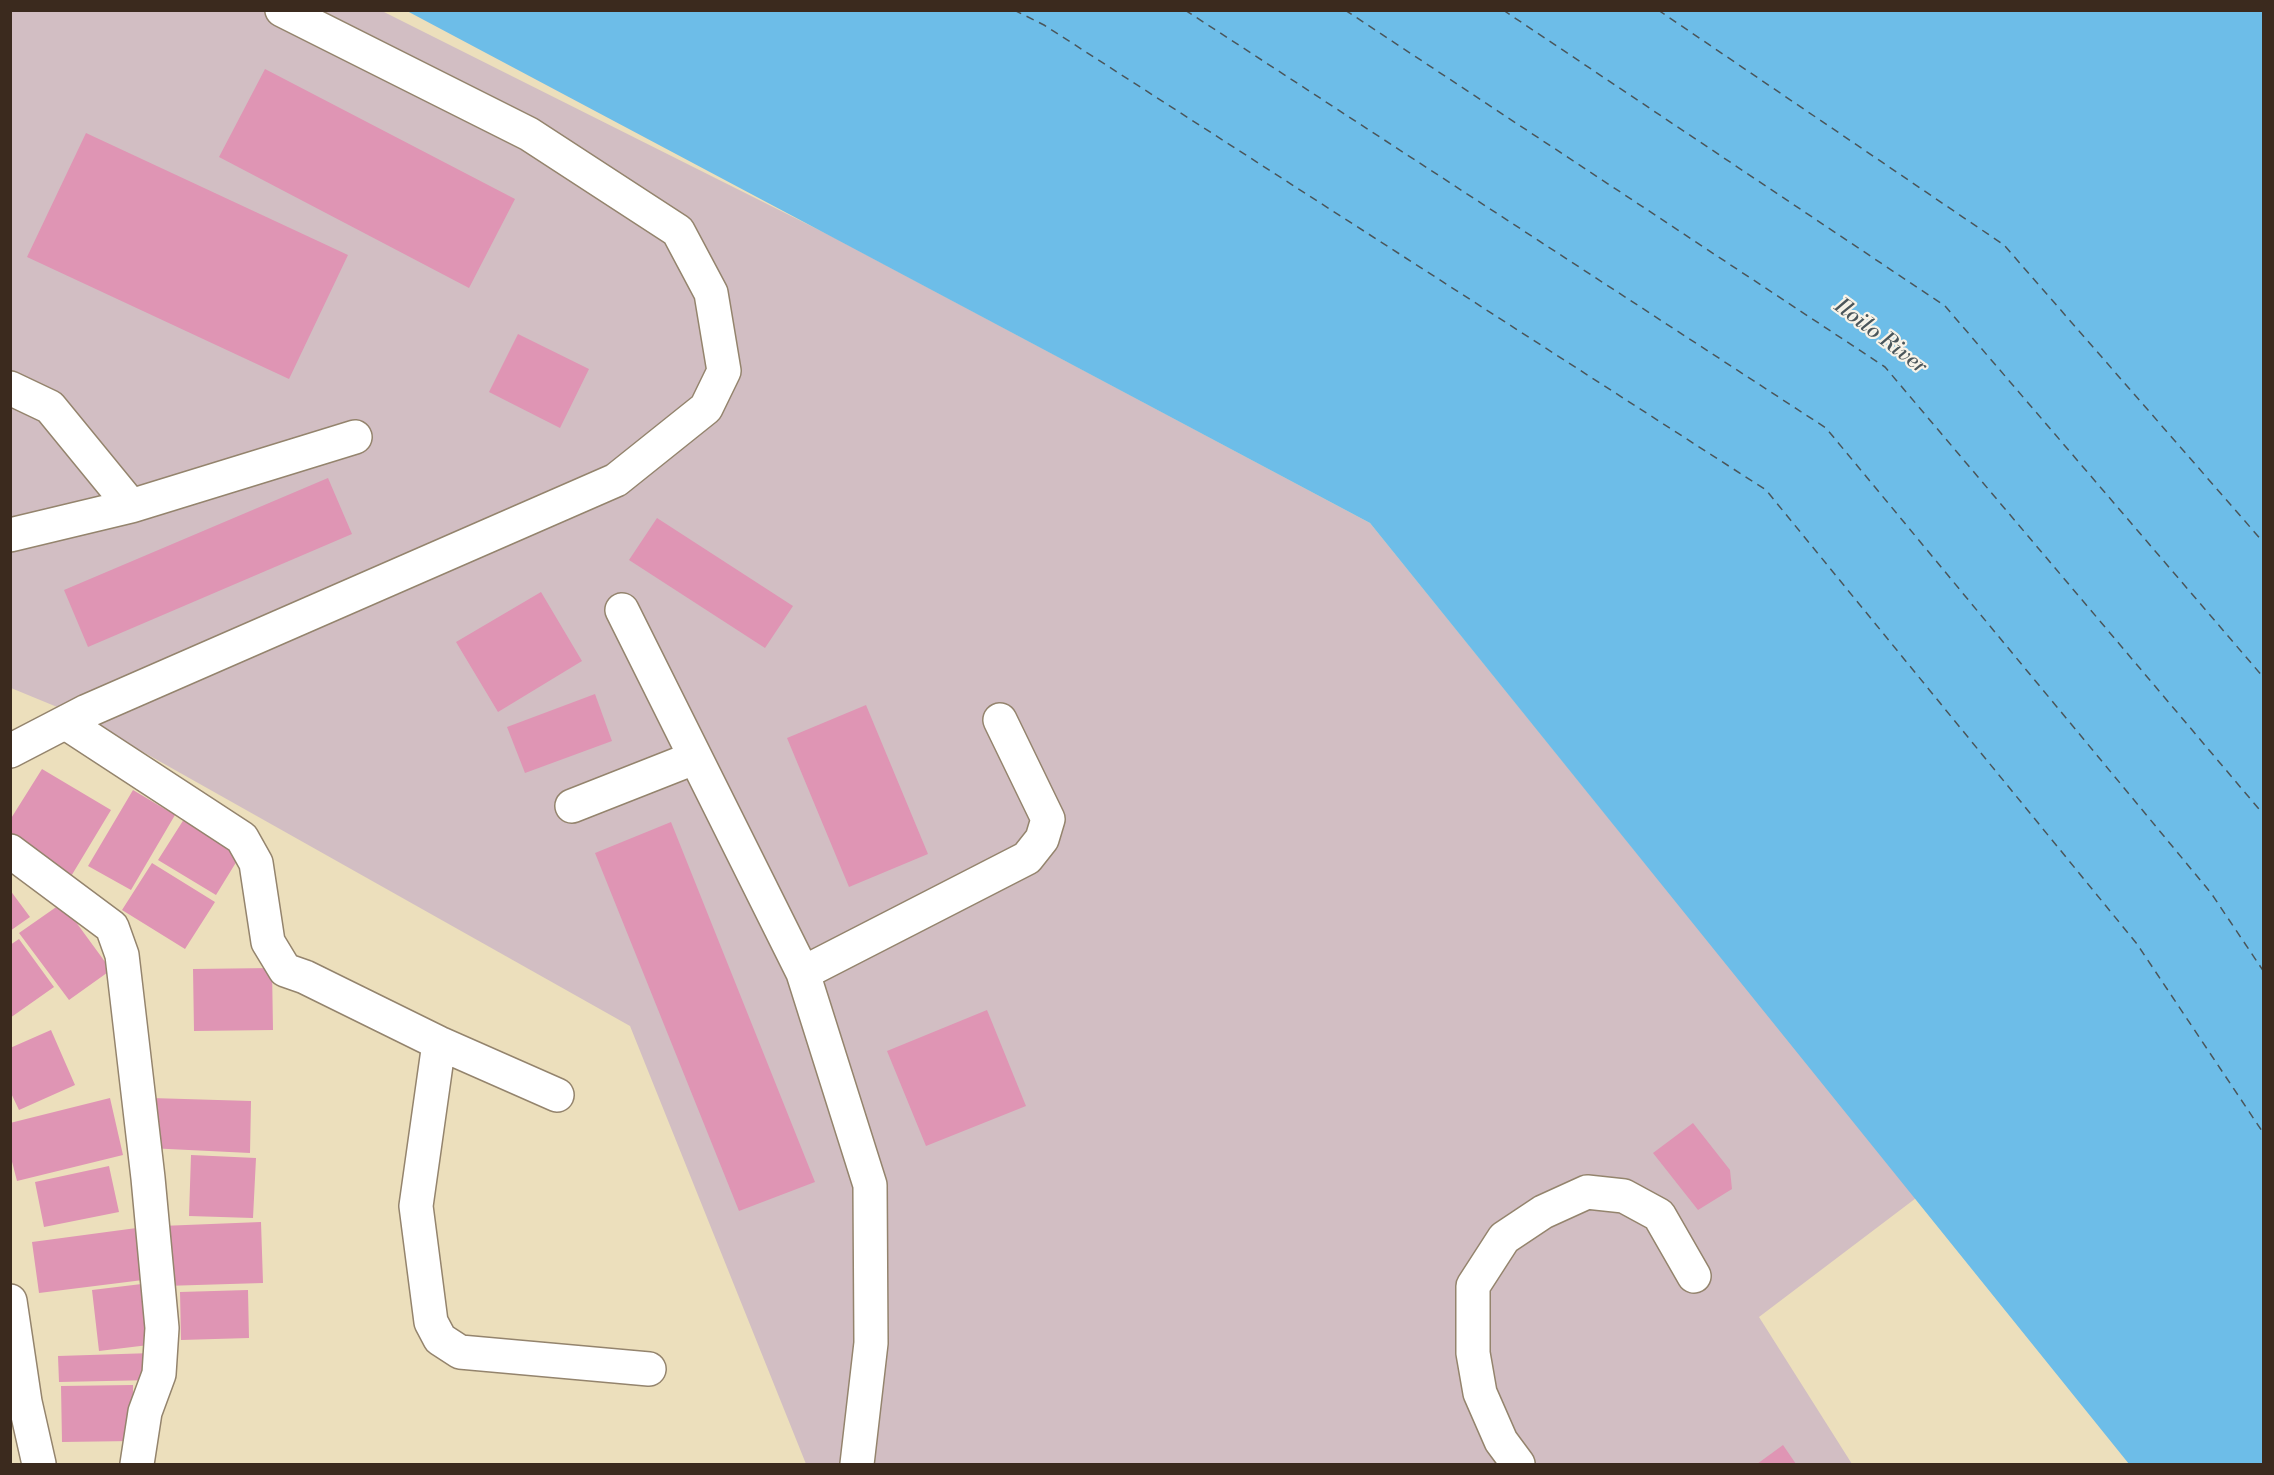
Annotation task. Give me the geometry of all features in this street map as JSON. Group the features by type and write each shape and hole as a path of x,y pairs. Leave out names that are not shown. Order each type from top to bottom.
{"street":[{"path":"10,751 98,706 616,480 706,408 724,371 711,293 678,231 529,134 282,10"},
{"path":"10,388 50,407 131,506"},
{"path":"10,535 131,506 355,436"},
{"path":"622,610 803,973 870,1185 871,1344 857,1464"},
{"path":"803,973 1027,858 1042,839 1048,819 1000,720"},
{"path":"66,723 242,838 256,863 268,942 285,970 305,977 439,1043 557,1095"},
{"path":"572,806 694,758"},
{"path":"10,851 112,927 122,955 148,1178 162,1328 159,1374 146,1412 137,1464"},
{"path":"439,1043 416,1206 431,1322 440,1339 460,1352 649,1369"},
{"path":"1518,1464 1500,1441 1480,1393 1473,1353 1473,1286 1504,1238 1543,1212 1587,1192 1624,1196 1659,1215 1694,1276"},
{"path":"10,1301 25,1402 39,1464"}],"shaded area":[{"path":"10,11 382,11 831,236 1370,523 1645,863 1961,1164 1759,1317 1852,1464 806,1464 630,1026 79,716 11,688"}],"water":[{"name":"Iloilo River","path":"407,11 2263,11 2263,1464 2129,1464 1370,523"}],"building":[{"path":"265,69 515,199 469,288 219,157"},
{"path":"86,133 348,255 289,379 27,257"},
{"path":"518,334 589,369 560,428 489,392"},
{"path":"328,478 352,534 88,647 64,590"},
{"path":"657,518 793,606 765,648 629,560"},
{"path":"541,592 582,661 498,712 456,642"},
{"path":"595,694 612,741 525,773 507,727"},
{"path":"866,705 928,854 849,887 787,738"},
{"path":"42,769 111,810 70,878 10,843 10,820"},
{"path":"133,790 175,815 131,890 88,866"},
{"path":"186,816 243,851 216,895 158,860"},
{"path":"671,822 815,1182 739,1211 595,853"},
{"path":"152,863 215,902 185,949 122,910"},
{"path":"10,890 30,917 10,931"},
{"path":"62,903 111,970 69,1000 19,933"},
{"path":"19,939 54,987 10,1018 10,945"},
{"path":"272,968 273,1030 194,1031 193,969"},
{"path":"987,1010 1026,1106 926,1146 887,1051"},
{"path":"51,1030 75,1085 19,1110 10,1091 10,1048"},
{"path":"110,1098 123,1155 17,1181 10,1154 10,1123"},
{"path":"151,1098 251,1101 250,1153 148,1148"},
{"path":"1693,1123 1730,1170 1732,1189 1698,1210 1653,1153"},
{"path":"191,1155 256,1158 253,1218 189,1216"},
{"path":"109,1166 119,1212 44,1227 35,1182"},
{"path":"261,1222 263,1283 164,1286 161,1226"},
{"path":"144,1227 151,1279 39,1293 32,1242"},
{"path":"150,1283 157,1344 99,1351 92,1290"},
{"path":"248,1290 249,1338 181,1340 180,1292"},
{"path":"153,1353 154,1380 59,1382 58,1356"},
{"path":"133,1385 133,1441 62,1442 61,1386"},
{"path":"1783,1445 1796,1464 1757,1464"}],"ferry route":[{"path":"1014,10 1044,25 1766,490 2137,944 2264,1134"},
{"path":"1185,10 1826,428 2211,893 2264,972"},
{"path":"1345,10 1885,367 2264,815"},
{"path":"1503,10 1945,306 2264,678"},
{"path":"1658,10 2004,245 2264,543"}]}
